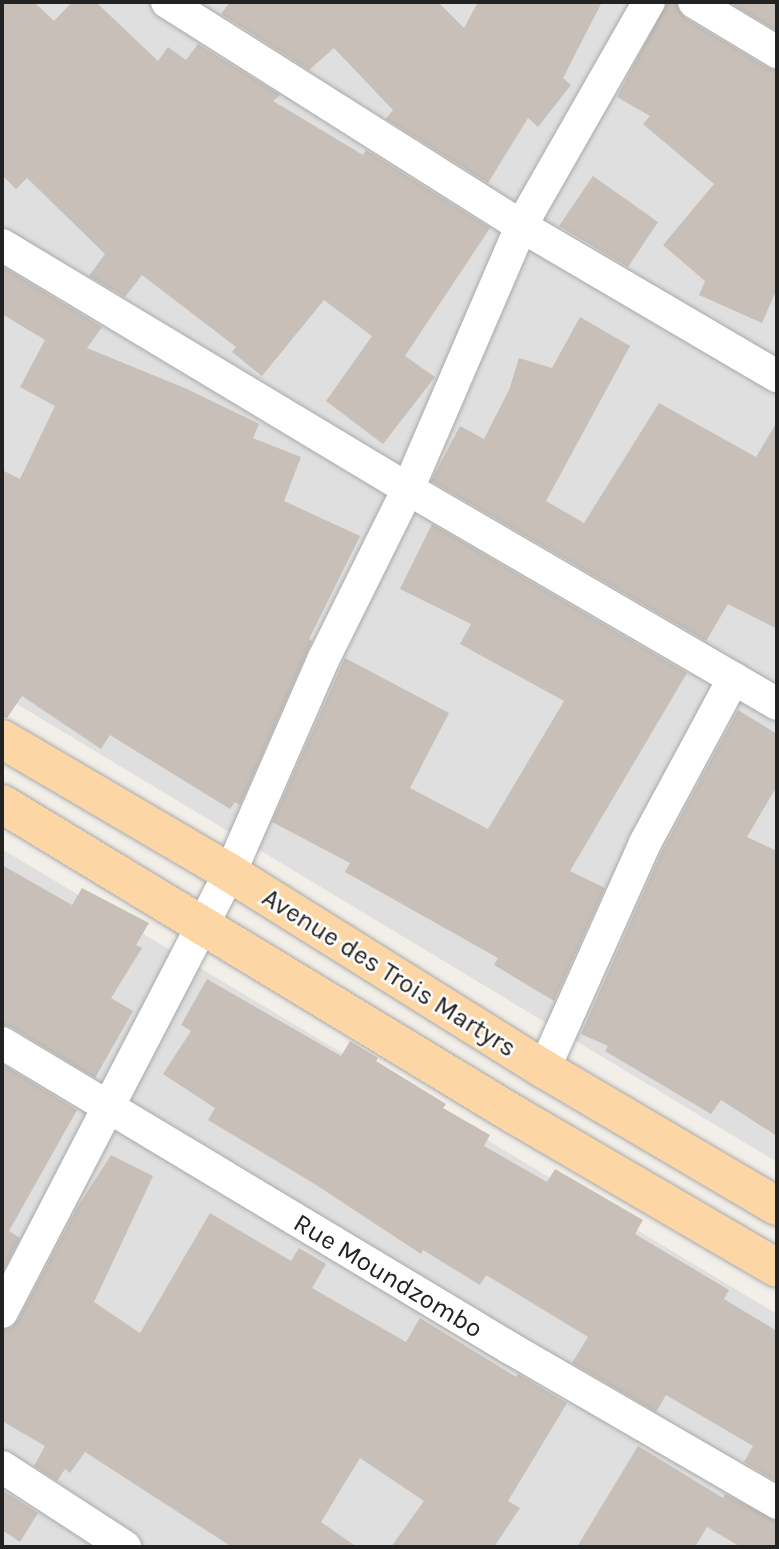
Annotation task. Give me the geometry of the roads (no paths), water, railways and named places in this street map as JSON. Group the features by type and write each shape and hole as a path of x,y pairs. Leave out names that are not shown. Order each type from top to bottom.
{"main road":[{"name":"Avenue des Trois Martyrs","path":"2,739 230,873 544,1069 777,1206"},
{"name":"Avenue des Trois Martyrs","path":"2,804 204,928 777,1268"}],"street":[{"path":"167,2 521,226 777,376"},
{"path":"2,1311 204,928 324,658 408,489 521,226 649,2"},
{"path":"694,2 777,52"},
{"path":"2,245 408,489 777,704"},
{"path":"544,1069 645,843 734,678"},
{"name":"Rue Moundzombo","path":"2,1043 107,1108 777,1503"},
{"path":"2,1467 125,1547"}]}
